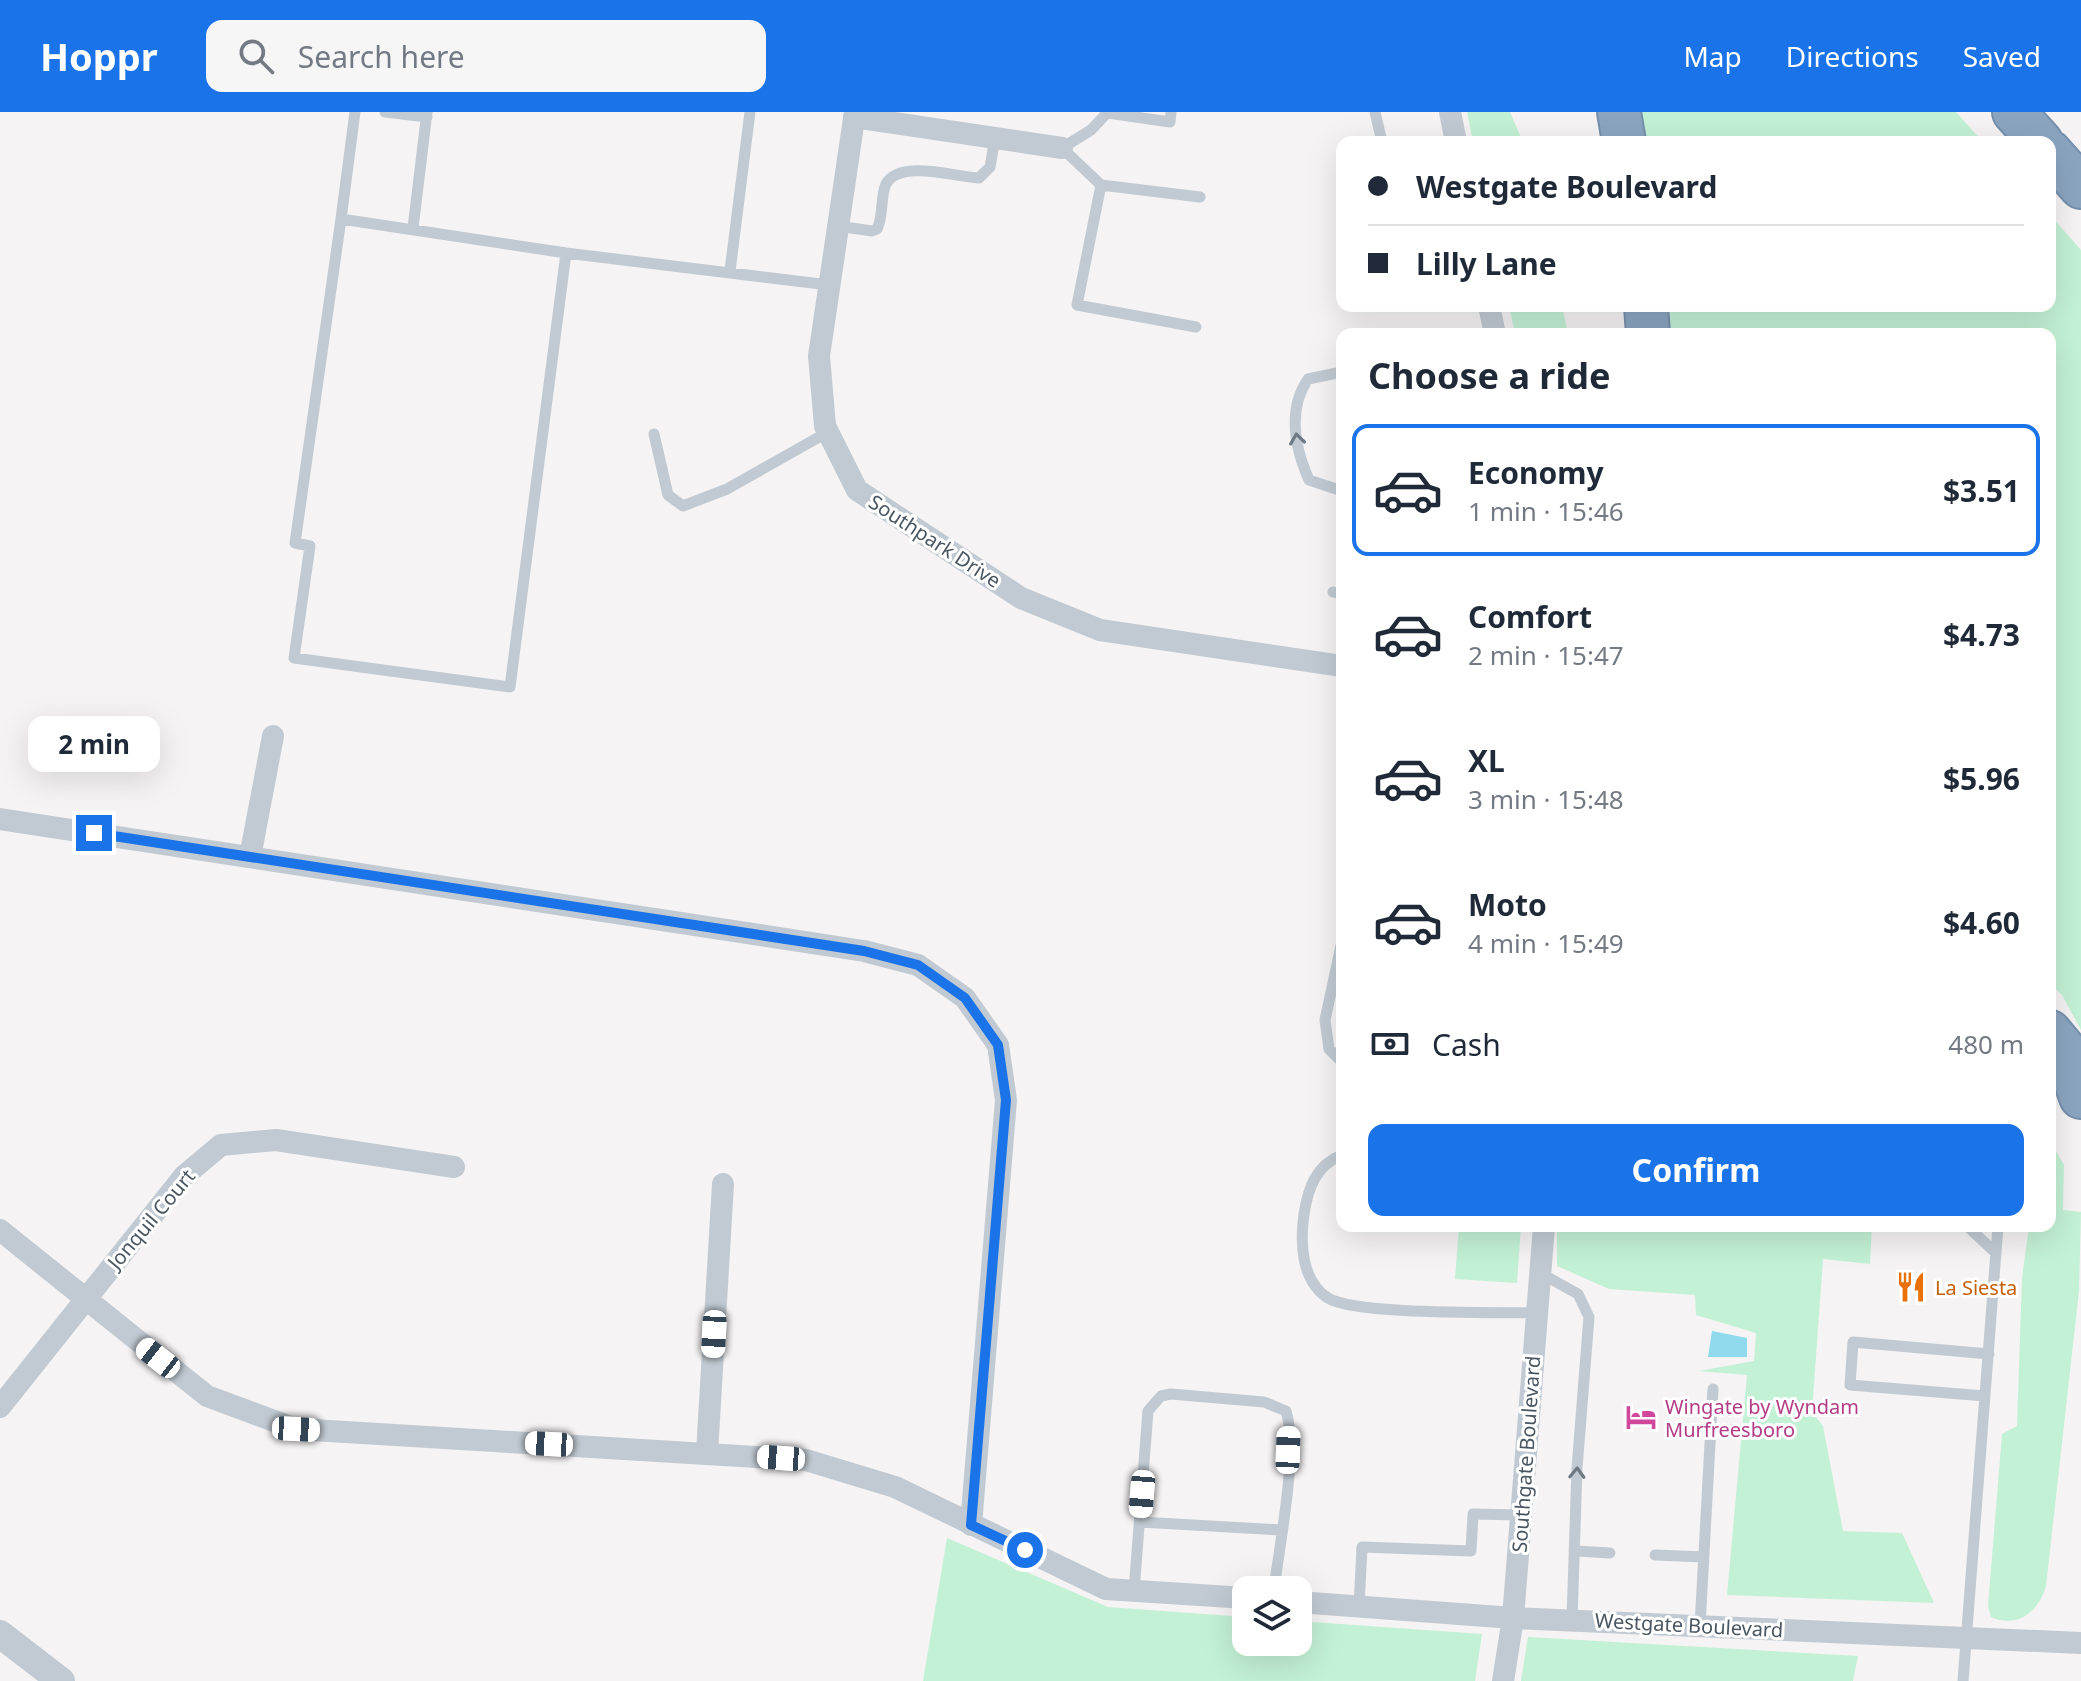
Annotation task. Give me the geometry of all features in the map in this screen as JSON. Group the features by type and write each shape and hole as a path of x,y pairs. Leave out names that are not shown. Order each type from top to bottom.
{"highway":[{"path":"1619,112 1623,136"},
{"path":"2014,112 2036,136"},
{"path":"2056,159 2081,187"},
{"path":"2056,1039 2064,1049 2081,1097"}],"street":[{"path":"1450,112 1455,136"},
{"path":"854,114 1062,148"},
{"name":"Southpark Drive","path":"854,114 819,356 828,432 857,490 1021,598 1100,630 1336,665"},
{"path":"250,857 273,736"},
{"path":"0,819 864,951 918,965 965,998 998,1045 1006,1100 971,1525"},
{"name":"Jonquil Court","path":"0,1407 184,1176 221,1145 276,1140 454,1167"},
{"path":"707,1453 723,1184"},
{"path":"0,1230 207,1396 296,1429 806,1460 895,1487 1106,1589 1232,1597"},
{"name":"Southgate Boulevard","path":"1503,1681 1513,1618 1543,1232"},
{"name":"Westgate Boulevard","path":"1312,1603 1513,1618 2081,1643"},
{"path":"0,1634 61,1681"}],"lane":[{"path":"355,112 295,543 310,546 294,658 510,687 566,253"},
{"path":"385,112 427,114 413,228"},
{"path":"730,271 750,112"},
{"path":"1171,112 1170,122 1108,113 1091,130 1062,148 1101,185 1200,197"},
{"path":"1375,112 1381,136"},
{"path":"838,226 877,229 886,185 895,175 925,170 979,178 990,167 995,138"},
{"path":"1101,185 1077,305 1196,327"},
{"path":"341,219 566,253 829,285"},
{"path":"1336,373 1308,379 1296,397 1295,422 1301,461 1309,480 1336,489"},
{"path":"654,434 668,495 683,506 727,489 828,432"},
{"path":"1336,969 1325,1020 1329,1049 1336,1056"},
{"path":"1336,1159 1315,1175 1307,1196 1302,1228 1305,1265 1314,1287 1329,1300 1358,1308 1537,1313"},
{"path":"1973,1232 1996,1253"},
{"path":"1963,1681 1998,1232"},
{"path":"1540,1273 1578,1294 1589,1317 1577,1468 1572,1620"},
{"path":"1985,1396 1850,1385 1853,1342 1989,1354"},
{"path":"1700,1626 1713,1389"},
{"path":"1134,1591 1148,1411 1161,1396 1171,1394 1264,1402 1286,1411 1289,1420 1287,1480 1276,1576"},
{"path":"1359,1607 1362,1547 1471,1551 1473,1514 1521,1515"},
{"path":"1140,1522 1281,1530"},
{"path":"1576,1551 1610,1553"},
{"path":"1655,1555 1704,1557"}],"green space":[{"path":"1467,112 1510,112 1520,136 1472,136"},
{"path":"1633,112 1956,112 1978,136 1639,136"},
{"path":"2056,222 2081,250 2081,1030 2056,990 2056,328 1669,328 1667,312 2056,312"},
{"path":"1510,312 1563,312 1567,328 1514,328"},
{"path":"2056,1151 2064,1165 2063,1210 2081,1212 2079,1291 2046,1586 2033,1610 2010,1621 1991,1617 1988,1606 2002,1434 2017,1426 2022,1278 2028,1232 2056,1232"},
{"path":"1459,1232 1521,1232 1517,1283 1455,1279"},
{"path":"1557,1232 1872,1232 1870,1264 1823,1259 1812,1412 1823,1426 1843,1531 1902,1533 1934,1603 1727,1595 1747,1375 1699,1371 1754,1361 1756,1333 1696,1315 1695,1295 1609,1289 1557,1266"},
{"path":"947,1538 1108,1607 1232,1616 1232,1656 1312,1656 1312,1622 1482,1634 1475,1681 923,1681"},
{"path":"1528,1637 1858,1656 1853,1681 1521,1681"}],"water":[{"path":"1712,1331 1747,1338 1747,1357 1708,1357"}],"place":[{"name":"La Siesta","path":"1911,1287"},
{"name":"Wingate by Wyndam Murfreesboro","path":"1641,1417"}],"route":[{"path":"94,833 864,951 918,965 965,998 998,1045 1006,1100 971,1525 1025,1550"}]}
